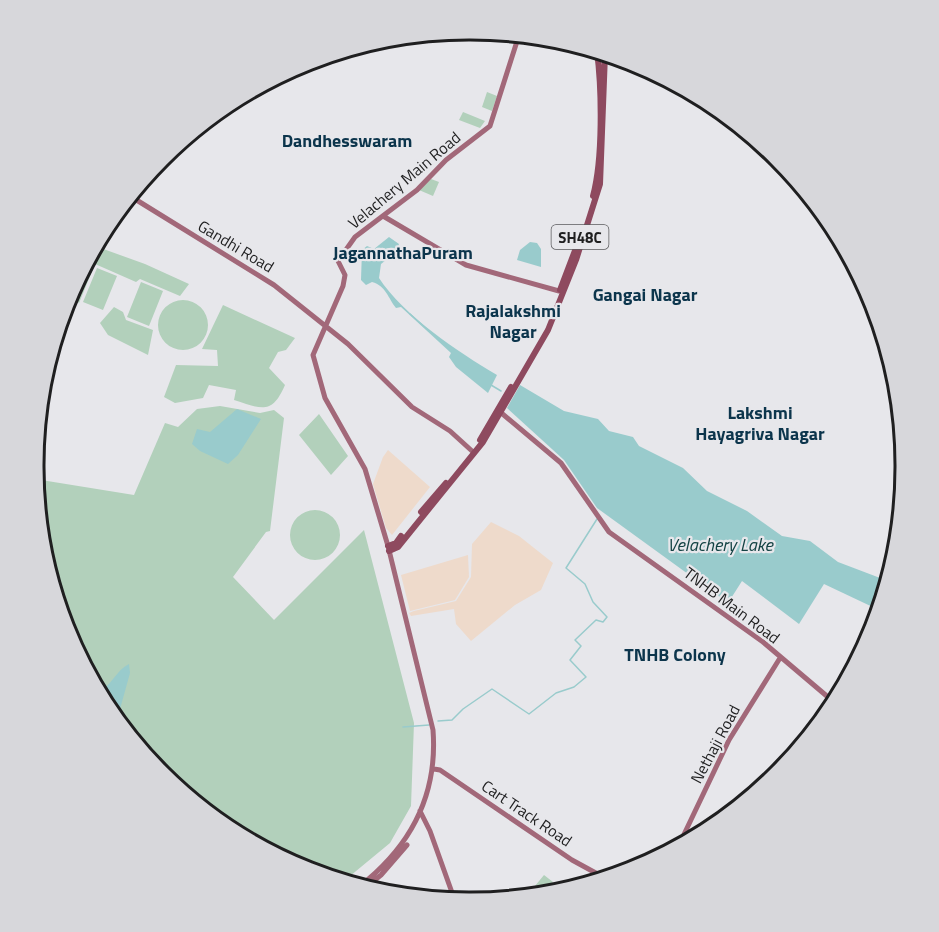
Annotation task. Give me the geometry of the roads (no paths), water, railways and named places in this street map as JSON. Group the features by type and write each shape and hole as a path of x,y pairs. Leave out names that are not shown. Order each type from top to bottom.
{"main road":[{"path":"600,61 601,120 604,129"},
{"name":"SH48C","path":"391,548 463,470 548,330 600,184 604,129 600,61"},
{"name":"SH48C","path":"391,548 472,451 499,411 538,344 574,259 596,184 600,61"},
{"path":"391,548 394,557"}],"street":[{"name":"Velachery Main Road","path":"368,879 398,852 409,837 421,813 431,773 433,730 391,548 367,477 325,398 313,355 343,286 345,275 338,261 356,237 431,178 460,148 490,126 516,43"},
{"name":"Gandhi Road","path":"137,201 171,223 246,265 290,297 324,327 348,344 412,407 450,431 472,451"},
{"path":"383,216 455,259 482,271 559,291"},
{"name":"TNHB Main Road","path":"499,411 561,463 609,532 735,621 827,696"},
{"name":"Velachery Main Road","path":"373,880 401,855 412,838 434,769 436,730 394,557"},
{"name":"Nethaji Road","path":"685,832 729,740 780,658"},
{"name":"Cart Track Road","path":"434,769 440,770 572,860 594,873"},
{"path":"421,813 451,891"}],"water":[{"path":"389,237 399,244 396,252 381,264 379,278 402,306 432,332 497,375 488,393 456,367 449,357 451,353 401,307 396,308 381,286 372,282 366,285 361,280 362,250 367,246 374,249"},
{"path":"530,242 537,243 541,249 541,267 517,260 520,250"},
{"name":"Velachery Lake","path":"520,385 564,411 598,419 609,431 633,437 639,446 683,468 707,491 747,511 782,536 810,541 838,562 880,578 871,606 824,584 799,624 742,581 728,603 597,508 564,460 507,408"},
{"path":"237,409 261,419 238,455 228,464 200,451 192,444 197,429 210,432"},
{"path":"129,664 130,673 120,708 106,687"}],"waterway":[{"path":"410,314 429,331"},
{"path":"491,385 501,391"},
{"path":"438,721 452,720 463,709 492,689 529,714 556,693 574,687 586,677 570,660 581,646 575,640 596,620 603,622 607,617 593,602 585,584 566,568 597,519"},
{"path":"403,727 429,725"}],"district":[{"name":"Dandhesswaram","path":"347,140"},
{"name":"JagannathaPuram","path":"403,252"},
{"name":"Gangai Nagar","path":"645,294"},
{"name":"Rajalakshmi Nagar","path":"513,320"},
{"name":"Lakshmi Hayagriva Nagar","path":"760,422"},
{"name":"TNHB Colony","path":"675,654"}]}
